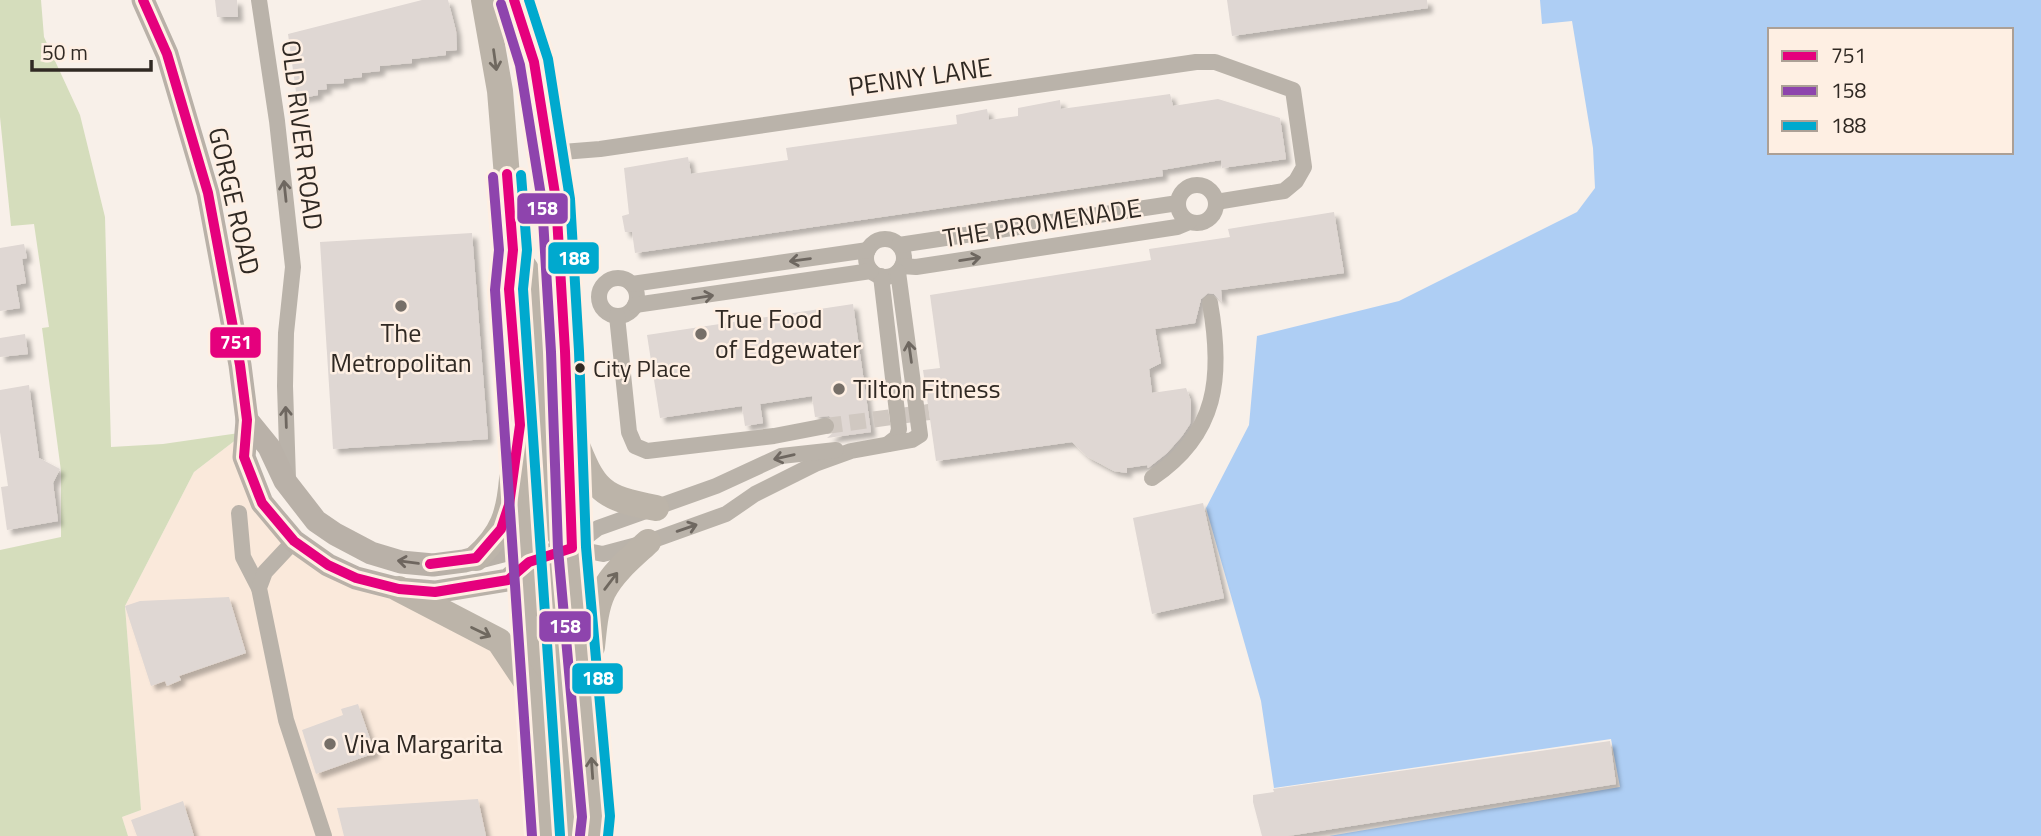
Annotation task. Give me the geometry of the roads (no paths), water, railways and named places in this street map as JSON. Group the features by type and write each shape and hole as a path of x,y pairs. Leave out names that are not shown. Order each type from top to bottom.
{"main road":[{"name":"GORGE ROAD","path":"143,0 167,54 208,193 240,365 247,420 244,457 262,503 293,541 328,565 356,578 399,589 435,592 508,580 529,562 572,548"},
{"path":"484,0 500,91 513,250 509,289 546,836"},
{"path":"514,0 534,62 556,200 572,548 596,817 594,836"},
{"path":"513,250 531,277 536,299 551,518 562,540 572,548"},
{"path":"247,420 269,447 288,485 316,521 335,534 371,553 401,562 433,565 510,549 529,562 552,585 558,597 567,784 572,826 576,836"},
{"path":"568,420 590,477 605,493 624,502 656,508"},
{"path":"476,558 501,529 509,505 520,425"},
{"path":"586,694 596,615 603,591 622,566 648,542"},
{"path":"399,589 499,641 519,667 537,698"}],"street":[{"name":"OLD RIVER ROAD","path":"259,0 277,121 293,267 286,333 288,485"},
{"name":"PENNY LANE","path":"550,153 600,149 1196,62 1214,62 1293,90 1304,166 1296,181 1284,191 1216,202"},
{"path":"1193,185 1210,190 1216,202 1214,213 1206,221 1189,222 1181,214 1178,203 1182,192 1193,185"},
{"name":"THE PROMENADE","path":"899,245 1178,203"},
{"name":"THE PROMENADE","path":"900,269 1177,227 1189,222"},
{"path":"878,240 893,241 899,245 904,259 900,269 892,276 876,274 635,305 625,315 617,316 604,310 600,304 601,289 605,283 619,278 632,284 868,250 878,240"},
{"path":"868,250 867,265 876,274 899,429 897,437 888,444"},
{"path":"572,548 603,554 648,542 726,514 755,494 803,470 852,451 912,440 920,435 900,269"},
{"path":"632,284 636,291 635,305"},
{"path":"1152,478 1183,454 1206,418 1214,393 1216,334 1210,303"},
{"path":"617,316 629,432 635,446 647,451 774,436 826,426"},
{"path":"572,548 598,528 716,486 781,456 833,450 852,451"},
{"path":"239,513 243,557 259,588 286,720 324,836"},
{"path":"259,588 265,572 293,541"}],"water":[{"path":"1540,0 2041,0 2041,836 1329,836 1620,787 1611,739 1274,788 1261,701 1206,508 1249,425 1257,336 1399,301 1577,212 1595,188 1593,148 1572,21 1542,24"}],"tunnel":[{"path":"826,426 929,412"}],"place":[{"name":"The Metropolitan","path":"401,306"},
{"name":"True Food of Edgewater","path":"701,334"},
{"name":"City Place","path":"580,368"},
{"name":"Tilton Fitness","path":"839,389"},
{"name":"Viva Margarita","path":"330,744"}]}
